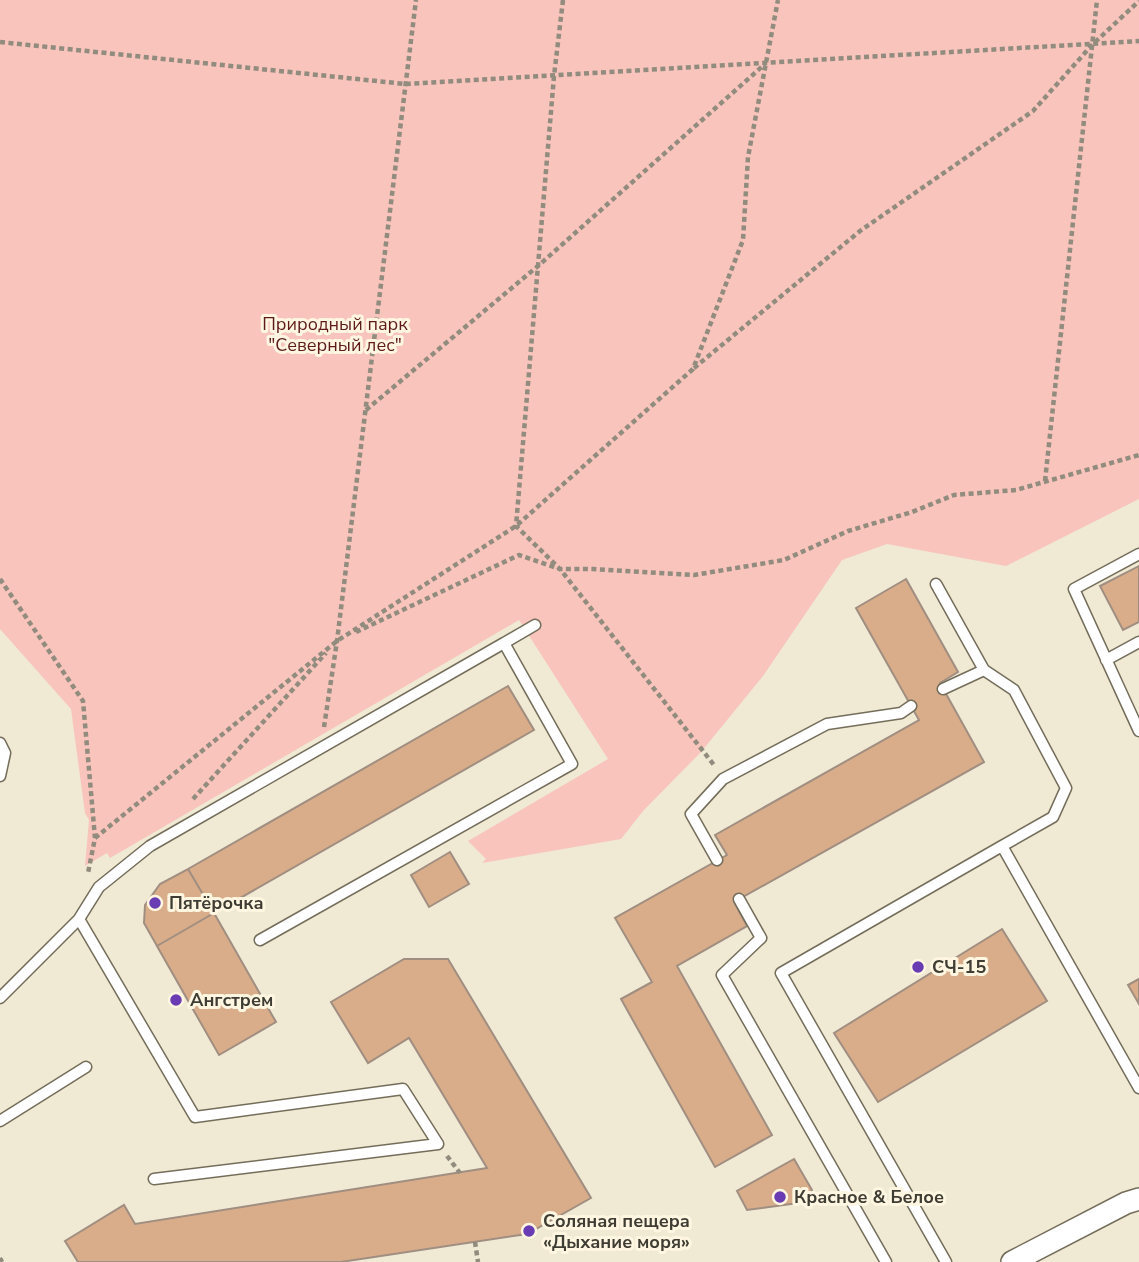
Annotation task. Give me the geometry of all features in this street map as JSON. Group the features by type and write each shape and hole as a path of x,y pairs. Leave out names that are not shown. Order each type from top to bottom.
{"street":[{"path":"1012,1262 1126,1203 1139,1199"}],"lane":[{"path":"1139,554 1074,589 1139,731"},
{"path":"936,584 984,670 1014,690 1066,788 1053,817 781,973 946,1262"},
{"path":"0,998 79,919 99,887 149,846 535,625"},
{"path":"1106,660 1139,642"},
{"path":"260,940 572,764 504,643"},
{"path":"943,689 984,670"},
{"path":"718,860 691,814 723,779 827,724 901,713 911,706"},
{"path":"0,743 5,753 0,776"},
{"path":"1002,846 1139,1088"},
{"path":"739,899 761,938 722,975 886,1262"},
{"path":"79,919 195,1117 403,1089 438,1144 154,1179"},
{"path":"0,1121 86,1067"}],"path":[{"path":"320,748 337,641 415,0"},
{"path":"516,526 554,76 563,0"},
{"path":"693,369 743,240 748,157 778,0"},
{"path":"1045,481 1097,0"},
{"path":"95,838 337,641 516,526 693,369 860,231 1033,111 1092,45 1139,1"},
{"path":"0,42 405,85 1139,41"},
{"path":"366,410 538,265 766,64"},
{"path":"187,805 337,641 519,555 560,569 694,575 785,561 848,531 912,512 954,495 1016,490 1139,455"},
{"path":"516,526 560,569 710,760"},
{"path":"0,579 83,702 95,838 87,878"},
{"path":"475,1242 478,1262"}],"green space":[{"name":"Природный парк \"Северный лес\"","path":"0,0 1139,0 1139,499 1006,566 887,544 842,560 763,676 701,752 643,811 621,839 482,863 486,859 468,841 608,759 519,620 110,858 107,853 85,866 89,820 85,813 71,709 0,629"}],"building":[{"path":"1139,566 1139,622 1123,630 1100,586"},
{"path":"906,579 958,672 940,683 984,762 734,902 747,926 677,966 772,1135 715,1167 621,999 652,982 615,918 727,855 715,835 919,720 856,608"},
{"path":"508,686 534,730 214,913 188,869"},
{"path":"450,852 469,884 429,907 411,875"},
{"path":"188,869 214,913 157,946 144,923 145,905 160,884"},
{"path":"214,913 276,1022 219,1055 157,946"},
{"path":"1002,929 1047,1001 878,1102 834,1033"},
{"path":"404,959 448,959 591,1198 527,1234 341,1262 78,1262 65,1241 124,1205 135,1224 487,1168 409,1038 368,1063 331,1002"},
{"path":"1139,979 1139,1004 1128,985"},
{"path":"794,1159 812,1190 805,1202 747,1210 737,1191"}],"place":[{"name":"Пятёрочка","path":"155,903"},
{"name":"СЧ-15","path":"918,967"},
{"name":"Ангстрем","path":"176,1000"},
{"name":"Красное & Белое","path":"780,1197"},
{"name":"Соляная пещера «Дыхание моря»","path":"529,1231"}]}
